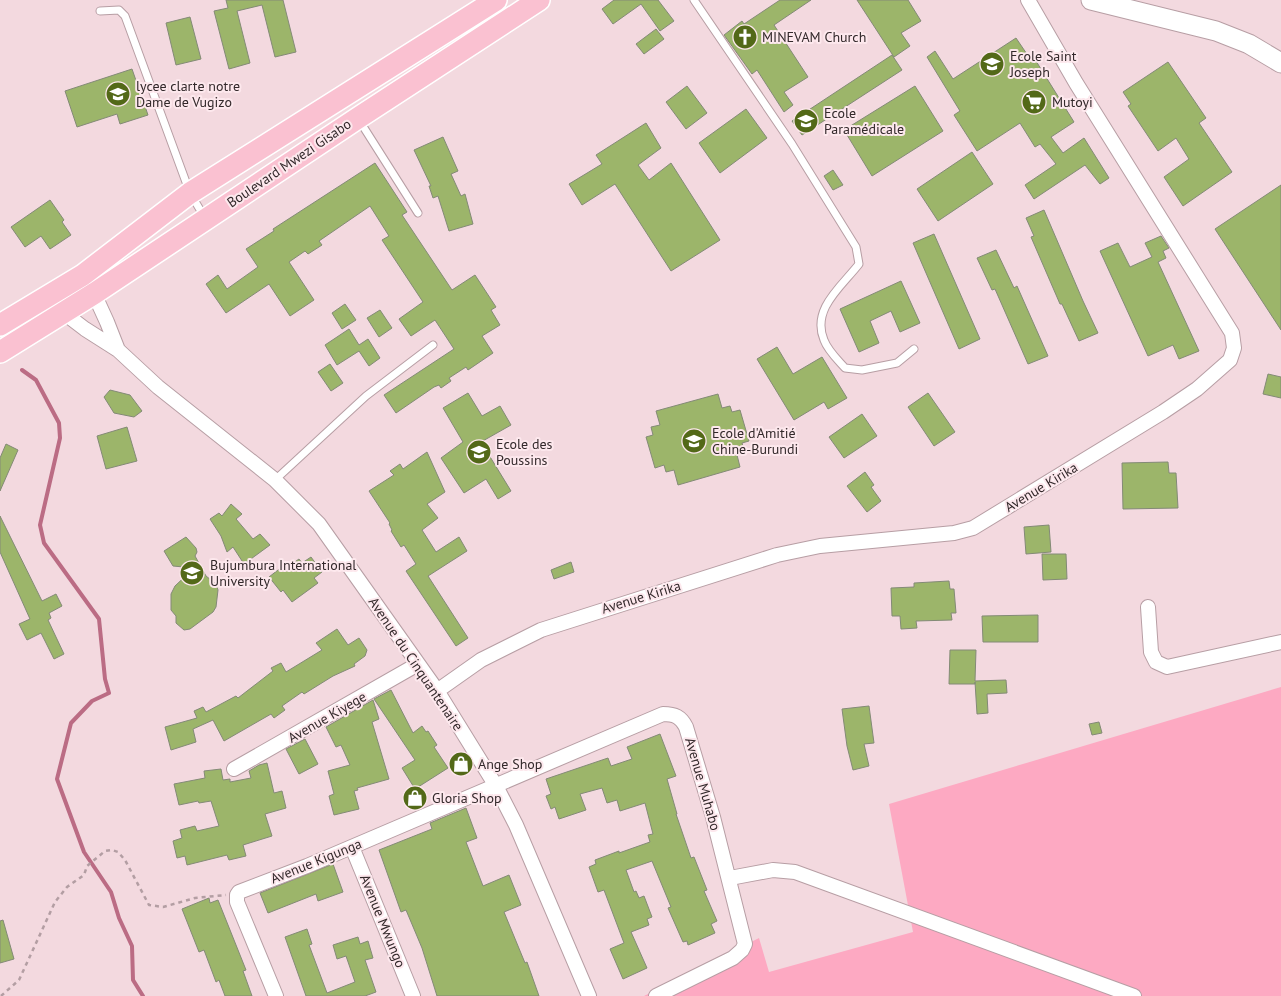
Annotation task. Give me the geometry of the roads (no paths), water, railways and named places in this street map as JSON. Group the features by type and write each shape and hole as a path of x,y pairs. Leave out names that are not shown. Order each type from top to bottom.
{"main road":[{"name":"Boulevard Mwezi Gisabo","path":"0,325 83,275 190,193 496,0"},
{"name":"Boulevard Mwezi Gisabo","path":"0,352 95,293 539,0"},
{"path":"441,35 453,57"}],"street":[{"name":"Avenue Kirika","path":"437,691 481,660 541,630 777,555 820,546 954,533 973,528 1163,412 1197,389 1230,360 1234,348 1232,333 1076,83 1028,0"},
{"path":"1091,0 1224,34 1249,44 1281,63"},
{"path":"83,275 95,293 118,350"},
{"path":"52,294 64,313 118,350"},
{"name":"Avenue du Cinquantenaire","path":"118,350 158,387 276,480 319,524 437,691 496,786 516,825 589,996"},
{"path":"1148,607 1151,652 1156,662 1167,666 1281,642"},
{"name":"Avenue Kiyege","path":"234,769 418,664"},
{"name":"Avenue Muhabo","path":"496,786 663,714 675,715 680,718 686,727 730,878 745,944 733,958 656,996"},
{"name":"Avenue Kigunga","path":"276,996 237,902 237,895 240,892 496,786"},
{"name":"Avenue Mwungo","path":"352,847 413,996"},
{"path":"730,878 773,870 795,872 1134,996"}],"lane":[{"path":"694,0 792,144 856,247 858,264 823,308 821,326 824,340 845,368 862,370 898,363 914,349"},
{"path":"100,11 119,10 125,16 190,193 206,219"},
{"path":"358,118 418,213"},
{"path":"276,480 366,396 434,345"}],"waterway":[{"path":"22,370 36,380 59,423 60,438 40,525 44,543 99,619 105,679 109,693 92,701 71,723 57,779 84,852 111,892 119,918 132,946 133,980 143,996"}],"place":[{"name":"MINEVAM Church","path":"745,37"},
{"name":"Ecole Saint Joseph","path":"992,64"},
{"name":"lycee clarte notre Dame de Vugizo","path":"118,94"},
{"name":"Mutoyi","path":"1034,102"},
{"name":"Ecole Paramédicale","path":"806,121"},
{"name":"Ecole d'Amitié Chine-Burundi","path":"694,441"},
{"name":"Ecole des Poussins","path":"479,452"},
{"name":"Bujumbura International University","path":"192,573"},
{"name":"Ange Shop","path":"461,764"},
{"name":"Gloria Shop","path":"415,798"}]}
